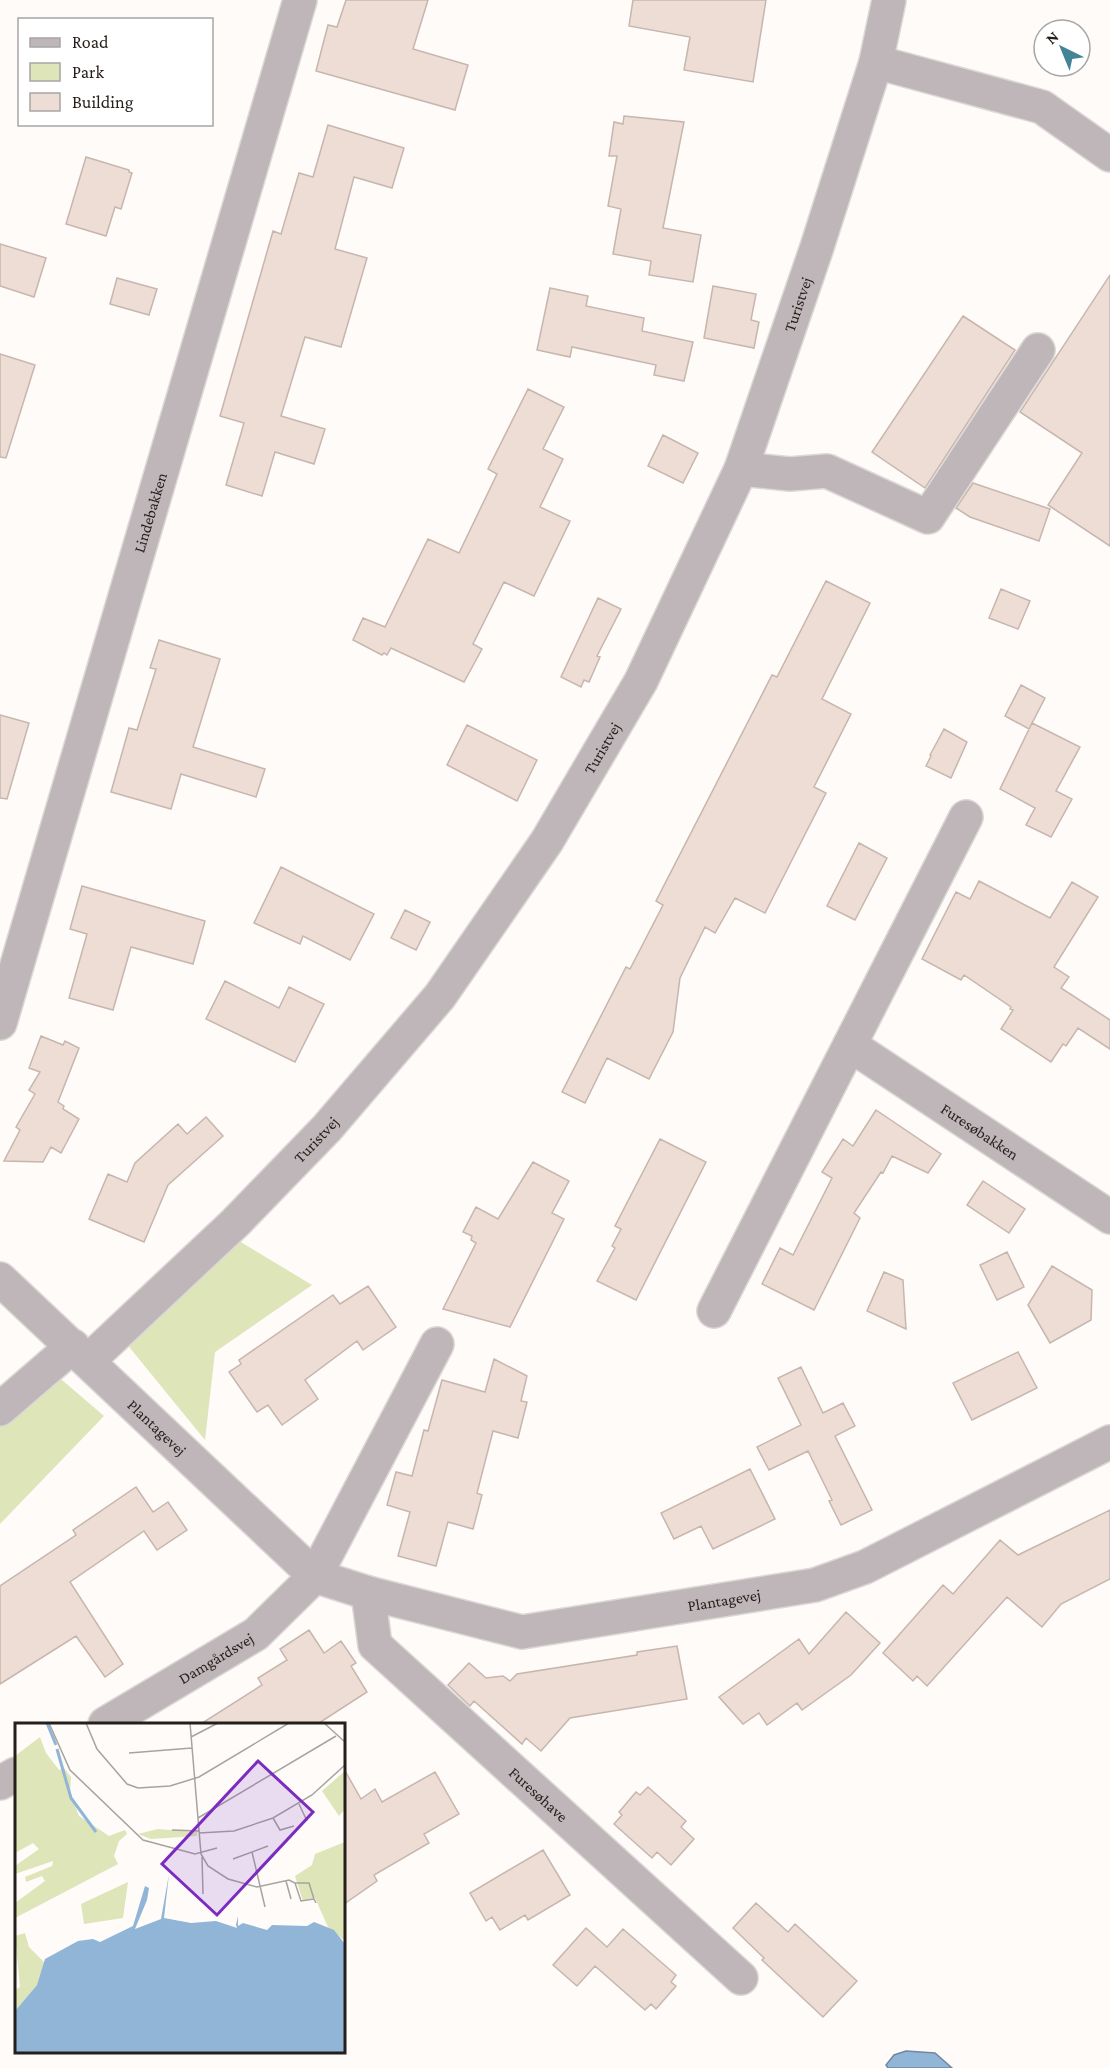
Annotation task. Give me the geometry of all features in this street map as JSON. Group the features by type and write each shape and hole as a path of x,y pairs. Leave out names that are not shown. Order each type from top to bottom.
{"street":[{"name":"Lindebakken","path":"0,1023 300,0"},
{"name":"Turistvej","path":"0,1408 80,1353 235,1222 327,1128 440,996 547,841 640,681 741,469 817,247 876,62 889,0"},
{"path":"876,62 1042,107 1110,155"},
{"path":"741,469 790,474 827,471 928,517 1038,350"},
{"path":"714,1311 966,817"},
{"name":"Furesøbakken","path":"849,1045 1110,1217"},
{"name":"Plantagevej","path":"0,1279 315,1576 368,1593 522,1632 814,1585 865,1567 1110,1442"},
{"path":"315,1576 437,1344"},
{"name":"Damgårdsvej","path":"108,1723 256,1634 315,1576"},
{"name":"Furesøhave","path":"368,1593 375,1646 741,1978"},
{"path":"0,1783 15,1775"}],"green space":[{"path":"234,1238 312,1285 215,1352 205,1440 128,1343"},
{"path":"55,1374 104,1416 0,1524 0,1421"}],"water":[{"path":"906,2051 935,2053 952,2068 888,2068 886,2065 894,2055"}],"building":[{"path":"346,0 428,0 413,49 468,65 455,110 316,71 328,25 337,27"},
{"path":"633,0 766,0 753,82 684,70 690,37 629,26"},
{"path":"624,116 684,122 663,228 701,235 693,282 649,275 651,261 613,254 621,209 608,206 617,156 609,156 614,122 623,124"},
{"path":"328,125 404,148 392,188 354,177 335,249 367,258 341,347 305,337 281,416 325,429 314,464 275,452 262,496 226,485 244,423 220,416 273,231 281,234 299,173 313,177"},
{"path":"86,157 129,170 132,173 121,209 115,207 106,236 66,224"},
{"path":"0,244 46,258 34,297 0,286"},
{"path":"1110,275 1110,546 1048,505 1082,453 1020,412"},
{"path":"117,278 157,289 149,315 110,304"},
{"path":"713,286 756,294 751,320 759,322 754,348 704,338"},
{"path":"550,288 588,296 586,306 644,318 642,331 693,342 684,381 654,375 656,365 572,347 570,357 537,350"},
{"path":"963,316 1015,350 925,488 872,452"},
{"path":"0,354 35,365 6,458 0,457"},
{"path":"528,389 564,407 543,449 563,459 540,507 570,521 534,596 504,582 473,644 482,649 464,682 391,648 387,655 384,653 382,655 353,640 363,618 385,627 428,539 459,553 497,474 488,469"},
{"path":"663,435 698,453 683,483 648,466"},
{"path":"973,483 1050,509 1039,541 970,517 956,508"},
{"path":"826,581 870,603 822,699 851,714 814,787 826,793 765,913 735,898 715,933 705,927 680,978 673,1032 649,1079 607,1058 585,1103 562,1092 626,967 630,969 663,905 656,901 772,675 777,677"},
{"path":"1001,589 1030,601 1018,629 989,618"},
{"path":"598,598 621,609 597,656 600,657 589,682 584,680 581,687 561,677"},
{"path":"159,640 220,659 193,747 265,769 256,797 181,774 171,809 111,792 129,728 137,730 156,669 150,668"},
{"path":"1021,685 1045,698 1029,729 1005,716"},
{"path":"0,715 29,723 7,799 0,798"},
{"path":"1032,723 1080,747 1056,791 1072,799 1051,837 1026,825 1035,808 1000,789"},
{"path":"467,725 537,760 517,801 447,765"},
{"path":"944,729 967,742 951,778 926,766"},
{"path":"859,843 887,858 855,920 827,906"},
{"path":"281,867 374,914 350,960 303,936 300,944 254,923"},
{"path":"979,881 1050,918 1072,882 1098,897 1054,967 1069,977 1061,988 1110,1020 1110,1049 1078,1028 1051,1062 1001,1029 1013,1010 1010,1009 1011,1007 964,975 961,980 922,959 956,892 970,899"},
{"path":"82,886 205,921 193,964 131,947 113,1010 69,998 87,934 70,929"},
{"path":"405,910 430,922 416,950 391,938"},
{"path":"225,981 279,1008 289,987 324,1004 295,1062 206,1019"},
{"path":"41,1036 63,1045 65,1041 79,1048 58,1102 64,1106 63,1109 79,1119 61,1153 51,1147 43,1162 4,1161 20,1130 16,1127 35,1094 29,1090 40,1072 29,1068"},
{"path":"876,1110 941,1154 928,1173 892,1156 883,1173 881,1172 854,1213 860,1218 814,1310 762,1284 780,1248 793,1255 832,1178 822,1172 843,1139 853,1146"},
{"path":"206,1117 223,1136 168,1185 144,1242 89,1219 108,1174 127,1182 135,1163 178,1124 187,1134"},
{"path":"660,1139 706,1162 636,1300 597,1281 615,1248 612,1246 621,1229 615,1226"},
{"path":"533,1162 569,1181 552,1213 564,1219 510,1327 443,1309 476,1243 471,1240 472,1236 463,1232 476,1207 498,1219"},
{"path":"983,1181 1025,1209 1009,1233 967,1205"},
{"path":"1007,1252 1024,1287 997,1300 980,1265"},
{"path":"1052,1266 1092,1290 1091,1320 1050,1343 1028,1305"},
{"path":"884,1272 903,1280 906,1329 867,1311"},
{"path":"368,1286 396,1327 363,1350 357,1341 305,1380 318,1399 282,1425 268,1405 257,1412 229,1372 241,1364 239,1360 333,1295 340,1304"},
{"path":"1018,1352 1037,1388 972,1420 953,1383"},
{"path":"494,1359 527,1376 521,1401 527,1402 518,1438 493,1431 477,1493 482,1495 473,1529 448,1522 436,1566 398,1556 410,1512 387,1505 396,1472 412,1476 424,1430 428,1431 442,1380 485,1392"},
{"path":"801,1367 823,1413 843,1403 855,1426 835,1436 872,1510 841,1525 829,1501 832,1500 808,1451 769,1470 757,1447 801,1425 778,1378"},
{"path":"750,1469 775,1519 713,1549 701,1526 674,1539 661,1513"},
{"path":"136,1487 153,1512 168,1502 187,1530 157,1550 144,1531 70,1582 123,1664 105,1677 76,1636 0,1684 0,1586 76,1535 73,1530"},
{"path":"1110,1510 1110,1579 1061,1604 1042,1627 1007,1597 927,1686 917,1676 913,1681 883,1653 943,1585 953,1594 1000,1540 1018,1555"},
{"path":"846,1612 880,1643 851,1675 802,1710 797,1703 767,1725 759,1713 743,1724 719,1697 799,1639 809,1654"},
{"path":"309,1630 324,1653 341,1641 356,1663 351,1666 367,1692 319,1723 202,1723 262,1685 258,1678 287,1660 280,1649"},
{"path":"677,1646 687,1699 570,1718 541,1751 526,1738 522,1744 474,1701 470,1706 448,1685 469,1663 486,1678 503,1676 510,1681 517,1674 637,1655 637,1652"},
{"path":"345,1771 361,1799 375,1789 382,1802 435,1772 459,1814 424,1834 429,1843 374,1875 377,1881 345,1903"},
{"path":"648,1787 686,1821 681,1827 694,1839 671,1865 657,1852 652,1858 614,1824 622,1815 619,1812 636,1792 640,1795"},
{"path":"543,1850 570,1895 528,1920 525,1915 500,1930 492,1917 486,1921 470,1893"},
{"path":"756,1903 788,1932 795,1924 857,1981 823,2017 762,1960 764,1958 733,1928"},
{"path":"586,1928 607,1947 623,1929 676,1975 671,1982 676,1986 656,2009 651,2004 645,2010 595,1966 577,1986 553,1965"}]}
